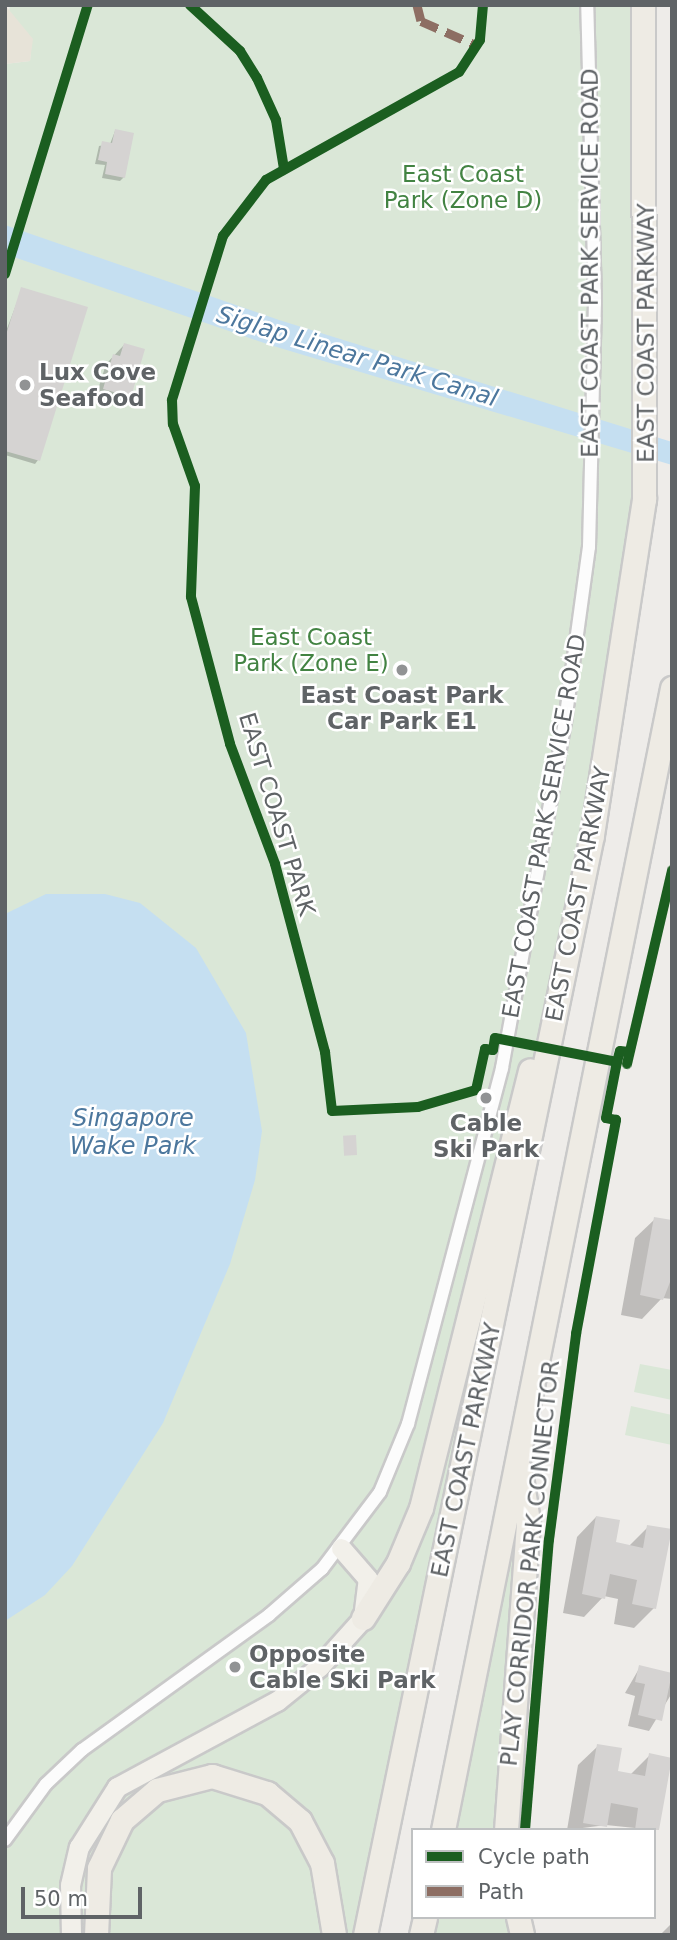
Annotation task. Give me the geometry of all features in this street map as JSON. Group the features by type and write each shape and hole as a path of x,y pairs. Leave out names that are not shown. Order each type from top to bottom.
{"highway":[{"name":"EAST COAST PARKWAY","path":"365,1935 572,937 647,464 643,5"},
{"path":"443,1828 519,1464 672,688"},
{"path":"643,838 672,763"},
{"path":"363,1618 398,1563 421,1508 526,1085 572,937"},
{"path":"506,1828 528,1521 519,1464"},
{"path":"96,1935 99,1868 122,1821 163,1787 212,1776 267,1793 300,1821 322,1863 334,1935"}],"main road":[{"path":"71,1935 75,1859 90,1823 117,1787 277,1701 320,1666 363,1618 368,1579 341,1548"}],"street":[{"name":"EAST COAST PARK SERVICE ROAD","path":"5,1840 46,1784 82,1750 277,1609 341,1548 380,1492 403,1440 487,1134 565,722 589,547 592,414 587,5"}],"green space":[{"name":"East Coast Park (Zone E)","path":"10,5 642,5 648,435 592,834 365,1935 5,1935 5,64 30,61 32,39 9,13"},
{"path":"640,1364 672,1370 672,1400 634,1392"},
{"path":"631,1406 672,1415 672,1445 625,1435"},
{"path":"519,1466 506,1828 443,1828"},
{"path":"425,1919 518,1919 518,1935 425,1935"}],"sand":[{"path":"5,5 33,39 30,61 5,64"}],"water":[{"name":"Siglap Linear Park Canal","path":"5,225 279,320 672,442 672,465 270,345 5,254"},
{"name":"Singapore Wake Park","path":"46,894 105,894 140,903 196,948 246,1033 262,1131 255,1180 230,1264 163,1423 72,1566 45,1595 5,1621 5,914"}],"building":[{"path":"115,129 134,133 125,178 105,174 107,162 98,160 102,141 112,143"},
{"path":"21,287 88,307 40,461 5,451 5,338"},
{"path":"124,343 145,349 131,397 103,389 113,354 120,356"},
{"path":"356,1135 357,1155 344,1156 343,1136"},
{"path":"654,1217 672,1220 672,1277 663,1300 640,1295"},
{"path":"596,1516 620,1520 616,1542 643,1548 647,1525 672,1529 656,1609 632,1604 637,1580 610,1574 605,1599 582,1594"},
{"path":"639,1665 672,1673 662,1721 638,1715 645,1684 635,1682"},
{"path":"597,1744 622,1748 618,1771 645,1776 649,1753 672,1758 659,1830 635,1828 638,1808 611,1803 607,1827 583,1823"}],"marked path":[{"path":"417,5 421,21 478,46"}],"cycle path":[{"path":"5,274 88,5"},
{"path":"190,5 240,51 257,78 276,120 284,169"},
{"name":"EAST COAST PARK","path":"483,5 480,40 459,72 266,180 223,236 172,400 173,424 195,486 191,597 230,744 275,864 325,1052 332,1111 418,1107 476,1090 485,1049 493,1050 495,1038 617,1062 620,1051 629,1052"},
{"path":"627,1064 672,870"},
{"name":"PLAY CORRIDOR PARK CONNECTOR","path":"525,1828 549,1540 576,1334 616,1120 606,1118 617,1062"}],"place":[{"name":"Lux Cove Seafood","path":"25,385"},
{"name":"East Coast Park Car Park E1","path":"402,670"},
{"name":"Cable Ski Park","path":"486,1098"},
{"name":"Opposite Cable Ski Park","path":"235,1667"}],"park label":[{"name":"East Coast Park (Zone D)","path":"463,187"}]}
